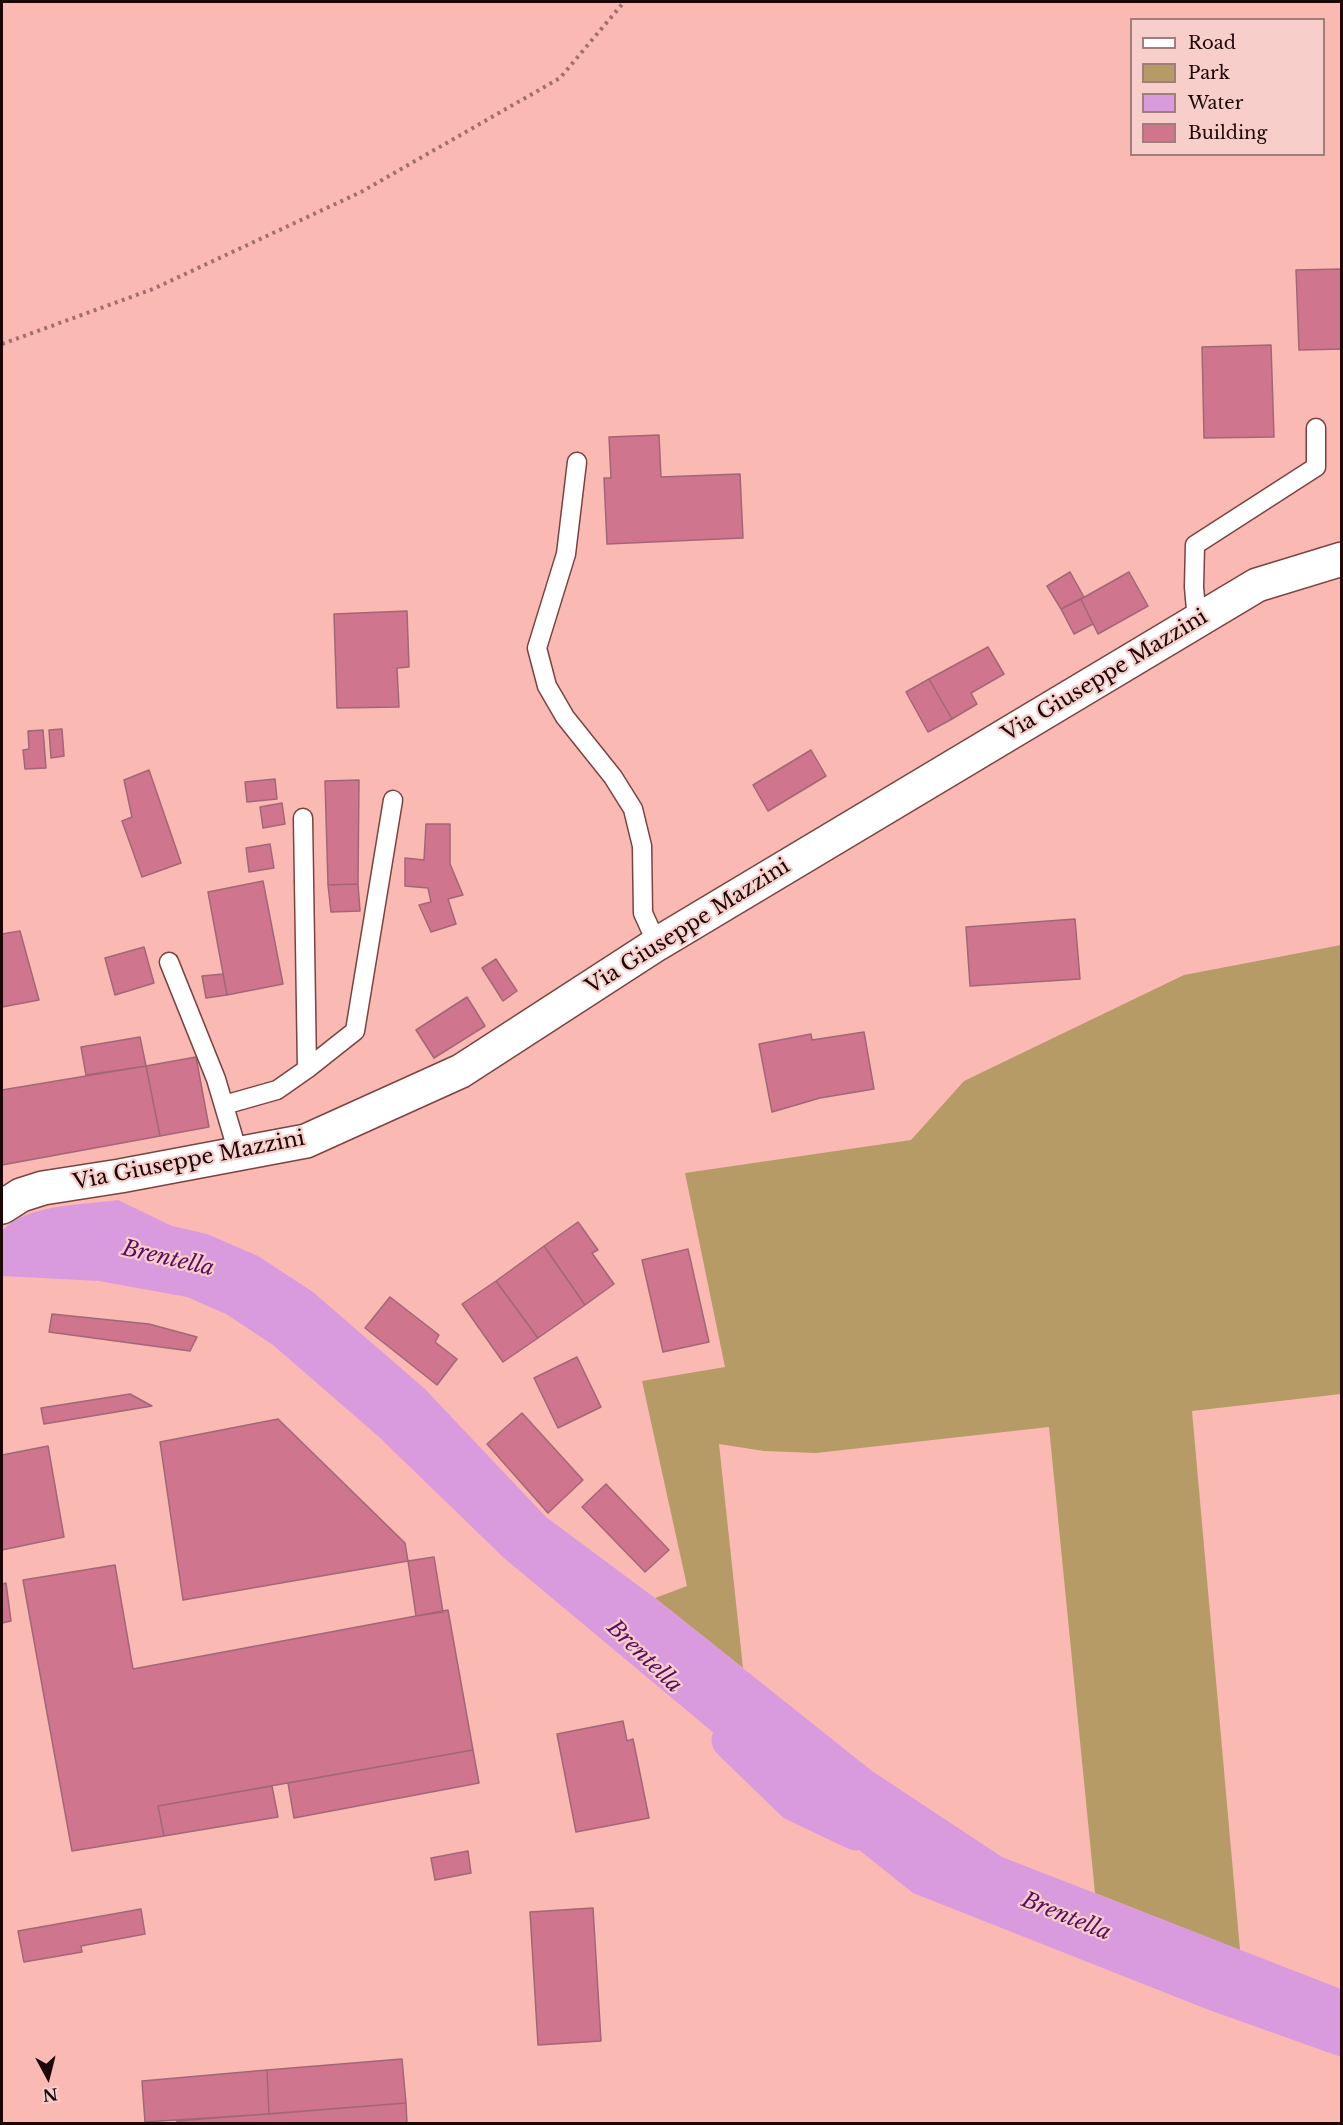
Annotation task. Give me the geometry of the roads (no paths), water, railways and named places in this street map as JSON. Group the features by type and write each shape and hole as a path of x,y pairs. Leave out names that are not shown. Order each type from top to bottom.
{"street":[{"name":"Via Giuseppe Mazzini","path":"2,1207 21,1195 43,1188 306,1141 461,1071 657,944 1257,585 1341,559"}],"lane":[{"path":"1197,621 1194,587 1195,545 1316,467 1316,428"},
{"path":"577,462 566,554 537,648 548,686 565,717 613,777 633,809 642,846 643,913 657,944"},
{"path":"224,1105 277,1090 355,1031 393,800"},
{"path":"303,818 307,1069"},
{"path":"169,962 216,1079 238,1153"}],"water":[{"path":"118,1200 172,1226 207,1234 258,1256 313,1292 425,1389 546,1517 655,1598 872,1771 1002,1857 1341,1989 1341,2057 1209,2010 913,1893 739,1754 504,1558 379,1437 273,1345 226,1314 187,1297 99,1281 2,1276 2,1231 12,1222 25,1215 56,1207"}],"waterway":[{"name":"Brentella","path":"731,1740 795,1802 856,1831"}]}
